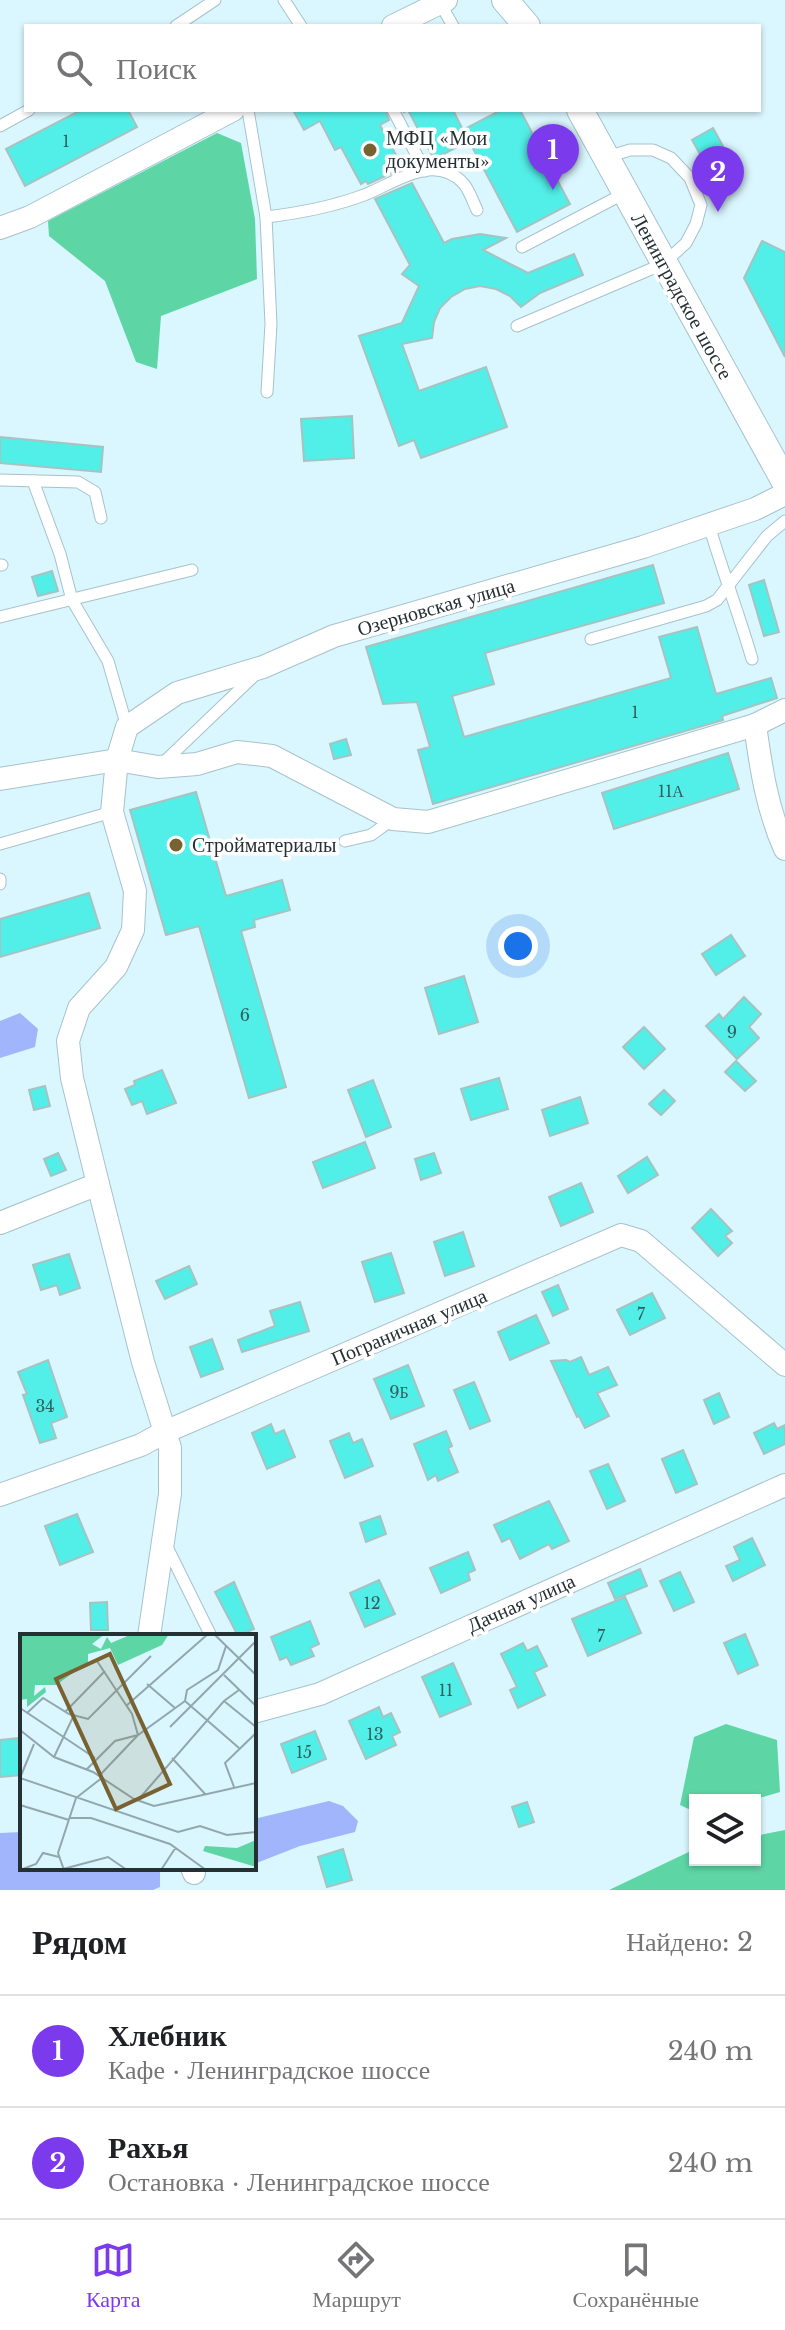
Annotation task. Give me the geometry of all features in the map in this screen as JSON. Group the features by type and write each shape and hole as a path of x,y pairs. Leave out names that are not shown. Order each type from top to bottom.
{"street":[{"path":"505,0 525,24"},
{"path":"397,24 443,1"},
{"path":"0,228 30,217 229,112"},
{"name":"Ленинградское шоссе","path":"581,112 663,264 778,454 785,482"},
{"name":"Озерновская улица","path":"127,727 177,693 263,667 334,636 643,547 755,509 785,494"},
{"path":"0,779 117,760 158,767 197,764 237,752 272,756 393,819 428,822 755,725 785,710"},
{"path":"755,725 763,782 774,825 785,849"},
{"path":"127,727 117,760 112,812 135,891 133,930 116,967 79,1008 68,1041 72,1078 98,1184 143,1362 170,1448 170,1494 149,1634"},
{"path":"0,1223 98,1184"},
{"name":"Пограничная улица","path":"0,1495 141,1445 621,1235 641,1241 780,1353"},
{"name":"Дачная улица","path":"256,1711 320,1694 785,1485"}],"lane":[{"path":"179,24 215,0"},
{"path":"284,0 300,24"},
{"path":"443,1 452,24"},
{"path":"0,126 25,112"},
{"path":"248,112 266,217 271,324 267,392"},
{"path":"394,112 425,171"},
{"path":"517,326 663,264 686,243 701,205 690,178 671,158 653,150 630,150 606,157"},
{"path":"266,217 305,213 366,195 402,176 425,171 445,172 463,183 477,210"},
{"path":"522,247 625,193"},
{"path":"0,480 78,482 95,492 101,518"},
{"path":"33,481 60,554 72,600 108,661 127,727"},
{"path":"591,639 706,606 717,600 741,565 785,521"},
{"path":"709,525 727,589 739,614 752,659"},
{"path":"0,617 192,570"},
{"path":"158,767 263,667"},
{"path":"0,844 112,812"},
{"path":"345,841 371,835 393,819"},
{"path":"163,1540 210,1634"}],"green space":[{"path":"217,133 241,143 255,219 257,279 161,316 157,369 136,362 105,281 49,236 48,221"},
{"path":"726,1724 777,1740 780,1792 761,1797 761,1794 689,1794 689,1809 680,1805 694,1737"},
{"path":"785,1830 785,1890 609,1890 689,1852 689,1866 761,1866 761,1835"}],"water":[{"path":"20,1013 38,1029 35,1047 0,1058 0,1021"},
{"path":"329,1801 343,1806 358,1821 355,1832 300,1846 256,1863 256,1819"},
{"path":"20,1832 20,1870 160,1870 160,1887 153,1890 0,1890 0,1833"}],"building":[{"path":"77,112 129,112 137,127 25,186 6,149"},
{"path":"294,112 386,112 389,120 380,125 403,168 368,184 366,181 361,184 341,147 335,150 320,121 304,130"},
{"path":"409,112 454,112 463,130 497,112 521,112 570,204 517,232 469,141 434,159"},
{"path":"713,128 723,146 716,150 733,180 719,188 692,140"},
{"path":"412,183 444,243 480,234 506,238 483,250 528,273 574,254 583,275 540,293 521,307 510,296 496,289 480,286 465,289 440,308 432,338 402,344 419,391 486,367 507,427 421,458 414,440 399,446 359,336 402,323 419,286 402,274 410,265 375,199"},
{"path":"762,241 785,252 785,357 744,278"},
{"path":"352,416 354,458 304,461 301,419"},
{"path":"0,437 103,447 101,472 0,463"},
{"path":"653,565 664,603 485,653 494,684 452,696 464,737 671,678 659,637 697,627 716,694 771,678 777,698 722,716 723,720 433,804 418,750 430,747 417,702 383,704 366,647"},
{"path":"52,571 58,591 38,596 32,577"},
{"path":"764,580 779,632 764,636 749,585"},
{"path":"346,739 351,755 334,759 330,744"},
{"path":"728,753 739,789 614,829 602,793"},
{"name":"Стройматериалы","path":"196,792 226,896 282,880 290,910 254,920 255,927 241,931 286,1087 249,1098 199,926 166,935 130,810"},
{"path":"89,893 100,928 0,957 0,919"},
{"path":"731,935 745,956 716,975 702,954"},
{"path":"464,976 478,1022 439,1034 425,988"},
{"path":"744,997 761,1014 749,1027 759,1038 737,1059 706,1026 719,1014 723,1019"},
{"path":"644,1027 665,1049 644,1069 623,1047"},
{"path":"736,1061 756,1081 745,1091 725,1072"},
{"path":"162,1070 176,1103 147,1114 142,1101 132,1105 125,1089 135,1085 134,1081"},
{"path":"499,1078 508,1109 471,1120 461,1089"},
{"path":"373,1080 391,1127 366,1137 348,1090"},
{"path":"45,1086 50,1106 34,1110 29,1090"},
{"path":"664,1090 675,1101 661,1115 649,1104"},
{"path":"580,1097 588,1123 550,1136 542,1110"},
{"path":"365,1142 375,1168 323,1188 313,1162"},
{"path":"58,1153 66,1170 51,1176 44,1159"},
{"path":"434,1153 441,1173 421,1180 415,1159"},
{"path":"647,1157 658,1175 628,1193 618,1176"},
{"path":"581,1183 593,1212 561,1226 549,1197"},
{"path":"711,1209 732,1231 725,1236 732,1243 718,1256 692,1228"},
{"path":"463,1232 474,1266 445,1276 434,1242"},
{"path":"391,1253 404,1293 375,1302 362,1262"},
{"path":"69,1254 80,1288 60,1295 57,1285 41,1290 33,1265"},
{"path":"189,1266 197,1284 165,1299 156,1281"},
{"path":"558,1285 568,1309 553,1316 542,1292"},
{"path":"652,1293 665,1318 630,1335 617,1310"},
{"path":"300,1302 309,1331 242,1352 238,1340 275,1326 270,1311"},
{"path":"536,1315 549,1343 510,1360 498,1332"},
{"path":"212,1339 223,1369 201,1377 190,1347"},
{"path":"581,1357 589,1375 608,1367 617,1385 597,1393 609,1416 585,1428 551,1361 570,1362"},
{"path":"48,1360 67,1417 51,1423 56,1438 40,1443 18,1372"},
{"path":"408,1365 424,1406 391,1419 374,1379"},
{"path":"474,1382 490,1421 470,1429 454,1390"},
{"path":"719,1393 729,1417 714,1424 704,1400"},
{"path":"774,1423 777,1429 785,1425 785,1444 764,1454 754,1433"},
{"path":"271,1424 275,1434 284,1430 295,1457 267,1469 252,1433"},
{"path":"446,1431 452,1446 448,1448 458,1472 438,1481 436,1475 428,1480 414,1444"},
{"path":"349,1433 353,1443 362,1439 373,1466 345,1478 330,1441"},
{"path":"683,1450 697,1484 676,1493 662,1459"},
{"path":"608,1464 625,1501 607,1509 590,1471"},
{"path":"549,1501 569,1541 552,1549 549,1544 520,1559 510,1538 502,1542 494,1525"},
{"path":"77,1514 93,1552 60,1565 45,1526"},
{"path":"380,1516 386,1534 366,1542 360,1523"},
{"path":"752,1538 765,1565 733,1581 726,1566 740,1560 734,1547"},
{"path":"468,1552 475,1570 468,1573 470,1580 441,1593 430,1568"},
{"path":"640,1569 647,1586 615,1599 608,1583"},
{"path":"680,1572 694,1602 674,1611 660,1581"},
{"path":"379,1580 395,1614 365,1627 350,1593"},
{"path":"234,1582 254,1629 237,1634 215,1592"},
{"path":"625,1597 641,1633 588,1656 572,1619"},
{"path":"107,1602 108,1630 91,1630 90,1603"},
{"path":"310,1621 319,1644 310,1648 314,1656 291,1665 287,1657 280,1660 271,1637"},
{"path":"745,1634 758,1665 738,1674 724,1643"},
{"path":"523,1643 527,1651 537,1646 547,1666 534,1672 545,1695 518,1708 510,1690 517,1687 501,1654"},
{"path":"453,1663 471,1704 440,1717 422,1677"},
{"path":"379,1707 383,1717 391,1713 400,1732 392,1736 396,1745 366,1759 349,1721"},
{"path":"315,1731 326,1759 292,1773 281,1744"},
{"path":"18,1738 20,1775 0,1777 0,1740"},
{"path":"527,1802 534,1822 519,1827 512,1807"},
{"path":"343,1849 352,1880 327,1887 318,1857"}],"place":[{"name":"МФЦ «Мои документы»","path":"370,150"},
{"name":"Хлебник","path":"553,190"},
{"name":"Рахья","path":"718,212"},
{"name":"Стройматериалы","path":"176,845"}]}
